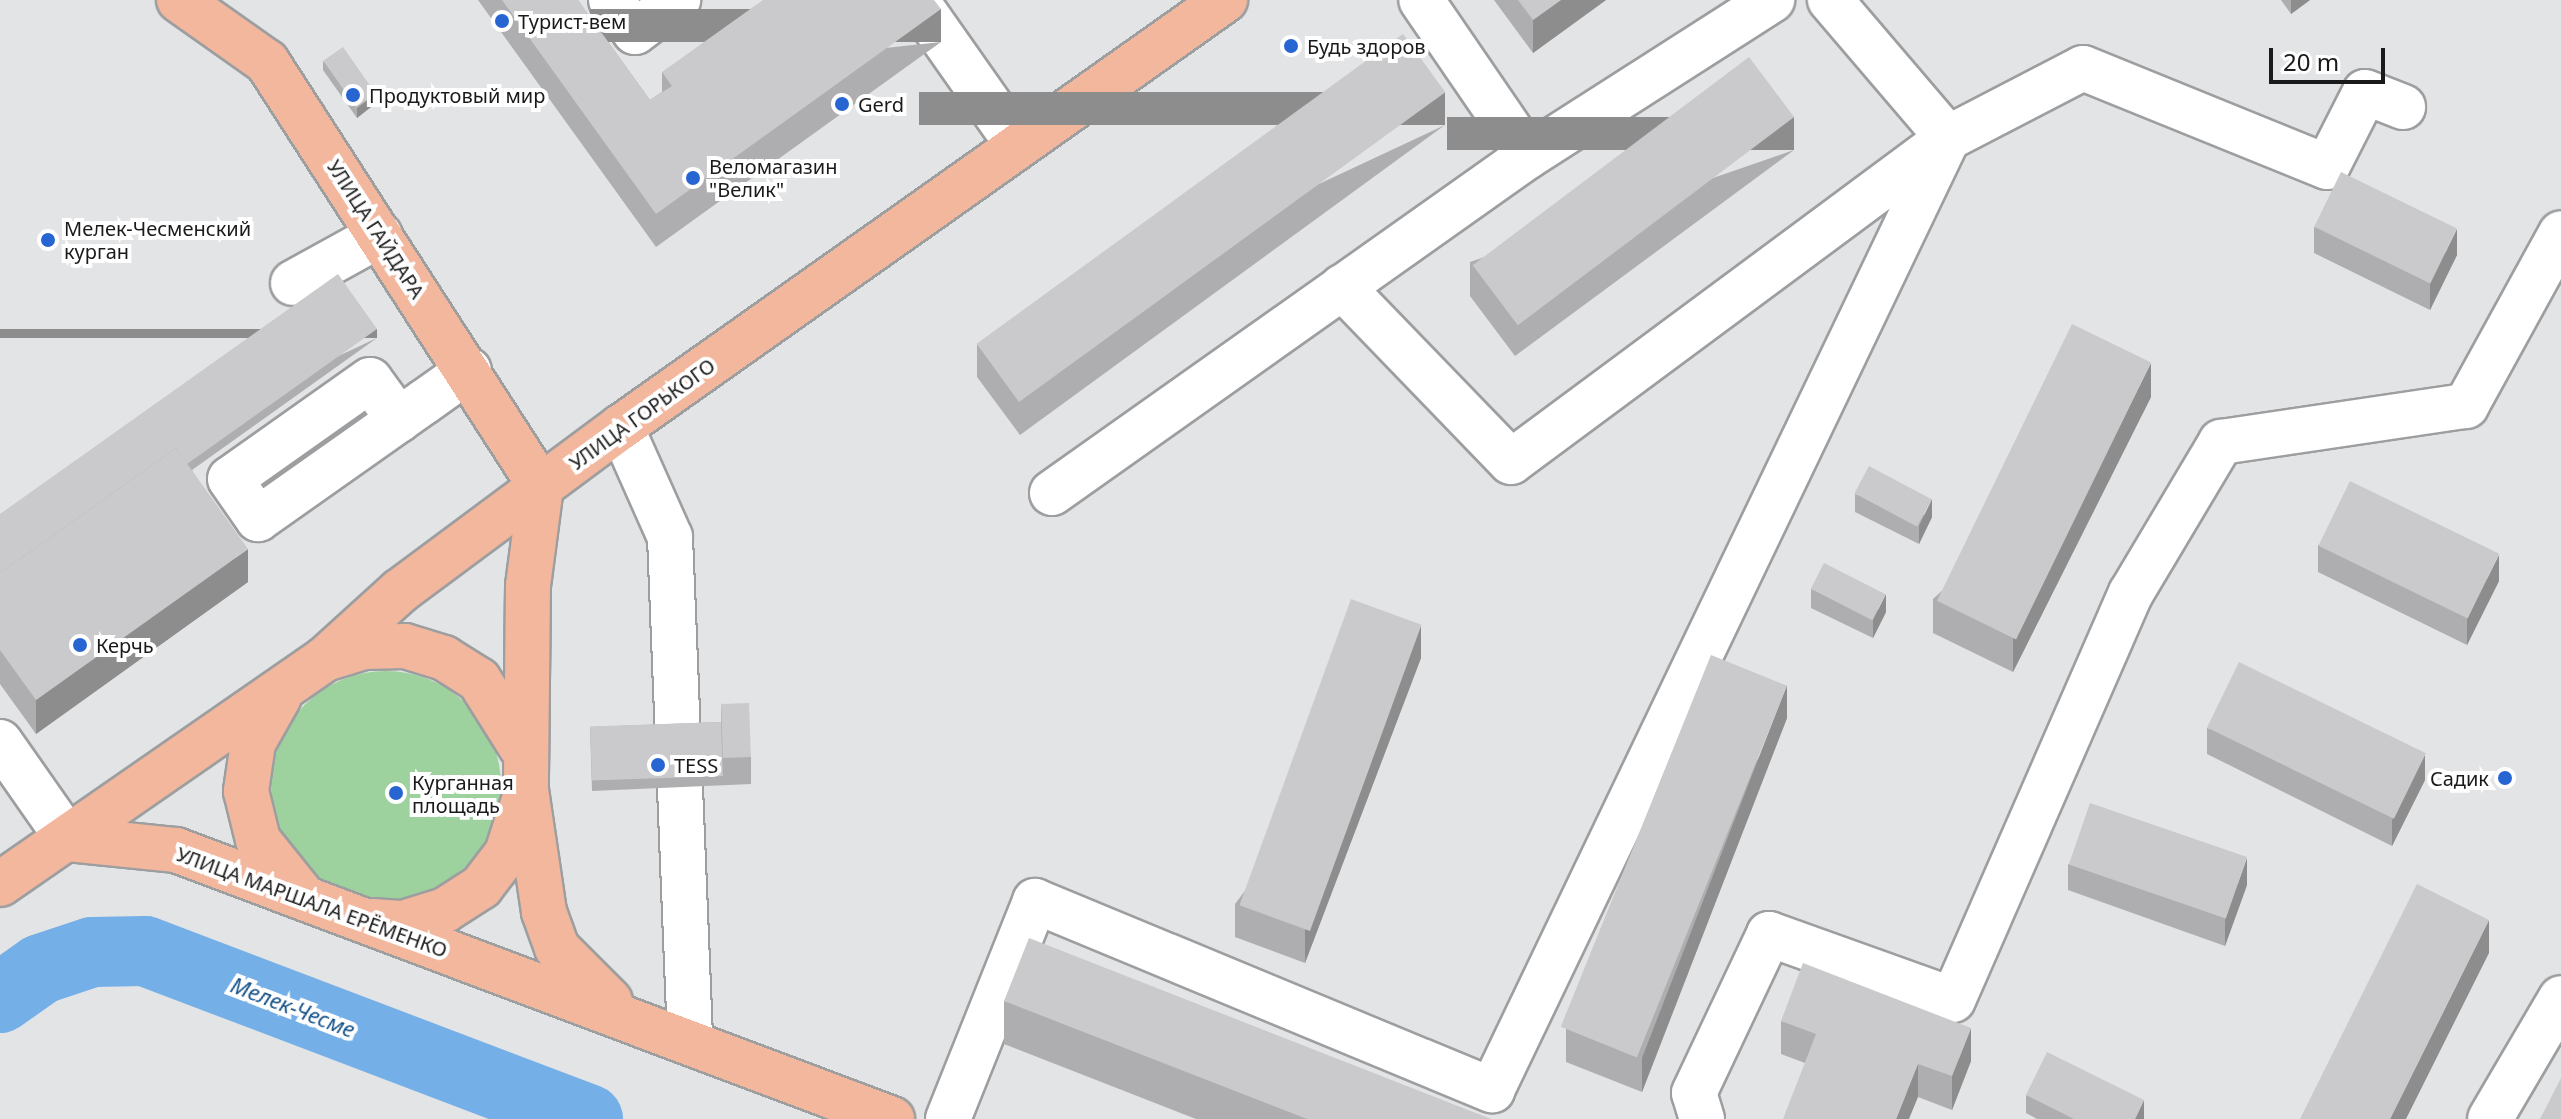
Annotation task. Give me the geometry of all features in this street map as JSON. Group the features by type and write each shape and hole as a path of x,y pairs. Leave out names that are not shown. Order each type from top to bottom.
{"main road":[{"name":"УЛИЦА ГАЙДАРА","path":"179,0 267,62 469,370 541,487"},
{"name":"УЛИЦА ГОРЬКОГО","path":"68,839 308,670 400,591 621,427 1225,0"},
{"name":"УЛИЦА МАРШАЛА ЕРЁМЕНКО","path":"541,487 528,586 524,770 544,912 557,948 628,1015"},
{"path":"307,899 270,862 246,791 257,731 308,670 364,647 405,646 444,658 479,680 505,712 524,770 507,853 481,887 445,910 403,923 358,921"},
{"name":"УЛИЦА МАРШАЛА ЕРЁМЕНКО","path":"68,839 176,850 358,921 690,1038 892,1119"},
{"path":"0,884 68,839"}],"street":[{"path":"611,0 635,32 678,0"},
{"path":"916,0 1018,145"},
{"path":"1421,0 1528,156"},
{"path":"1052,493 1528,156 1772,0"},
{"path":"1830,0 1948,138"},
{"path":"1342,287 1511,462 1948,138 2083,68 2327,167 2365,92 2403,107"},
{"path":"948,1119 1035,901 1492,1090 1948,138"},
{"path":"1702,1119 1694,1093 1769,934 1953,1000 2131,593 2221,442 2466,406 2561,233"},
{"path":"293,283 380,235"},
{"path":"399,420 469,370"},
{"path":"621,427 670,537 690,1038"},
{"path":"0,742 68,839"},
{"path":"2490,1119 2561,998"}],"green space":[{"path":"386,671 408,673 430,680 450,690 467,705 482,722 492,742 499,764 499,808 492,830 482,850 467,867 450,882 430,892 408,899 386,901 364,899 342,892 322,882 305,867 290,850 280,830 273,808 271,786 273,764 280,742 290,722 305,705 322,690 342,680 364,673"}],"building":[{"path":"502,0 578,0 650,100 672,86 662,72 763,0 934,0 941,9 656,214"},
{"path":"1518,0 1561,0 1533,20"},
{"path":"1403,34 1445,92 1019,402 977,344"},
{"path":"343,47 376,94 356,107 323,61"},
{"path":"1749,57 1794,117 1518,325 1473,265"},
{"path":"2341,172 2457,229 2430,283 2314,227"},
{"path":"338,274 377,329 187,464 176,448 0,573 0,514"},
{"path":"2072,324 2151,363 2016,639 1937,601"},
{"name":"Керчь","path":"176,448 248,549 36,700 0,650 0,573"},
{"path":"1869,466 1932,499 1917,527 1854,493"},
{"path":"2350,481 2499,554 2468,618 2318,546"},
{"path":"1824,563 1885,594 1872,620 1811,589"},
{"path":"1351,599 1421,625 1310,931 1240,905"},
{"path":"1711,655 1787,686 1637,1058 1561,1027"},
{"path":"2239,662 2426,753 2394,819 2207,728"},
{"path":"749,703 751,757 723,758 721,704"},
{"path":"721,722 723,776 592,781 590,727"},
{"path":"2090,803 2247,857 2226,919 2069,864"},
{"path":"2417,884 2489,920 2390,1119 2300,1119"},
{"path":"1029,938 1491,1119 1307,1119 1004,1001"},
{"path":"1803,963 1971,1028 1952,1076 1918,1064 1896,1119 1783,1119 1816,1034 1781,1021"},
{"path":"2047,1052 2144,1100 2135,1119 2074,1119 2026,1095"},
{"path":"2561,1078 2561,1119 2540,1119"}],"waterway":[{"name":"Мелек-Чесме","path":"0,998 41,969 92,952 145,951 588,1119"}],"place":[{"name":"Турист-вем","path":"502,21"},
{"name":"Будь здоров","path":"1291,46"},
{"name":"Продуктовый мир","path":"353,95"},
{"name":"Gerd","path":"842,104"},
{"name":"Веломагазин \"Велик\"","path":"693,178"},
{"name":"Мелек-Чесменский курган","path":"48,240"},
{"name":"Керчь","path":"80,645"},
{"name":"TESS","path":"658,765"},
{"name":"Садик","path":"2505,778"},
{"name":"Курганная площадь","path":"396,793"}]}
